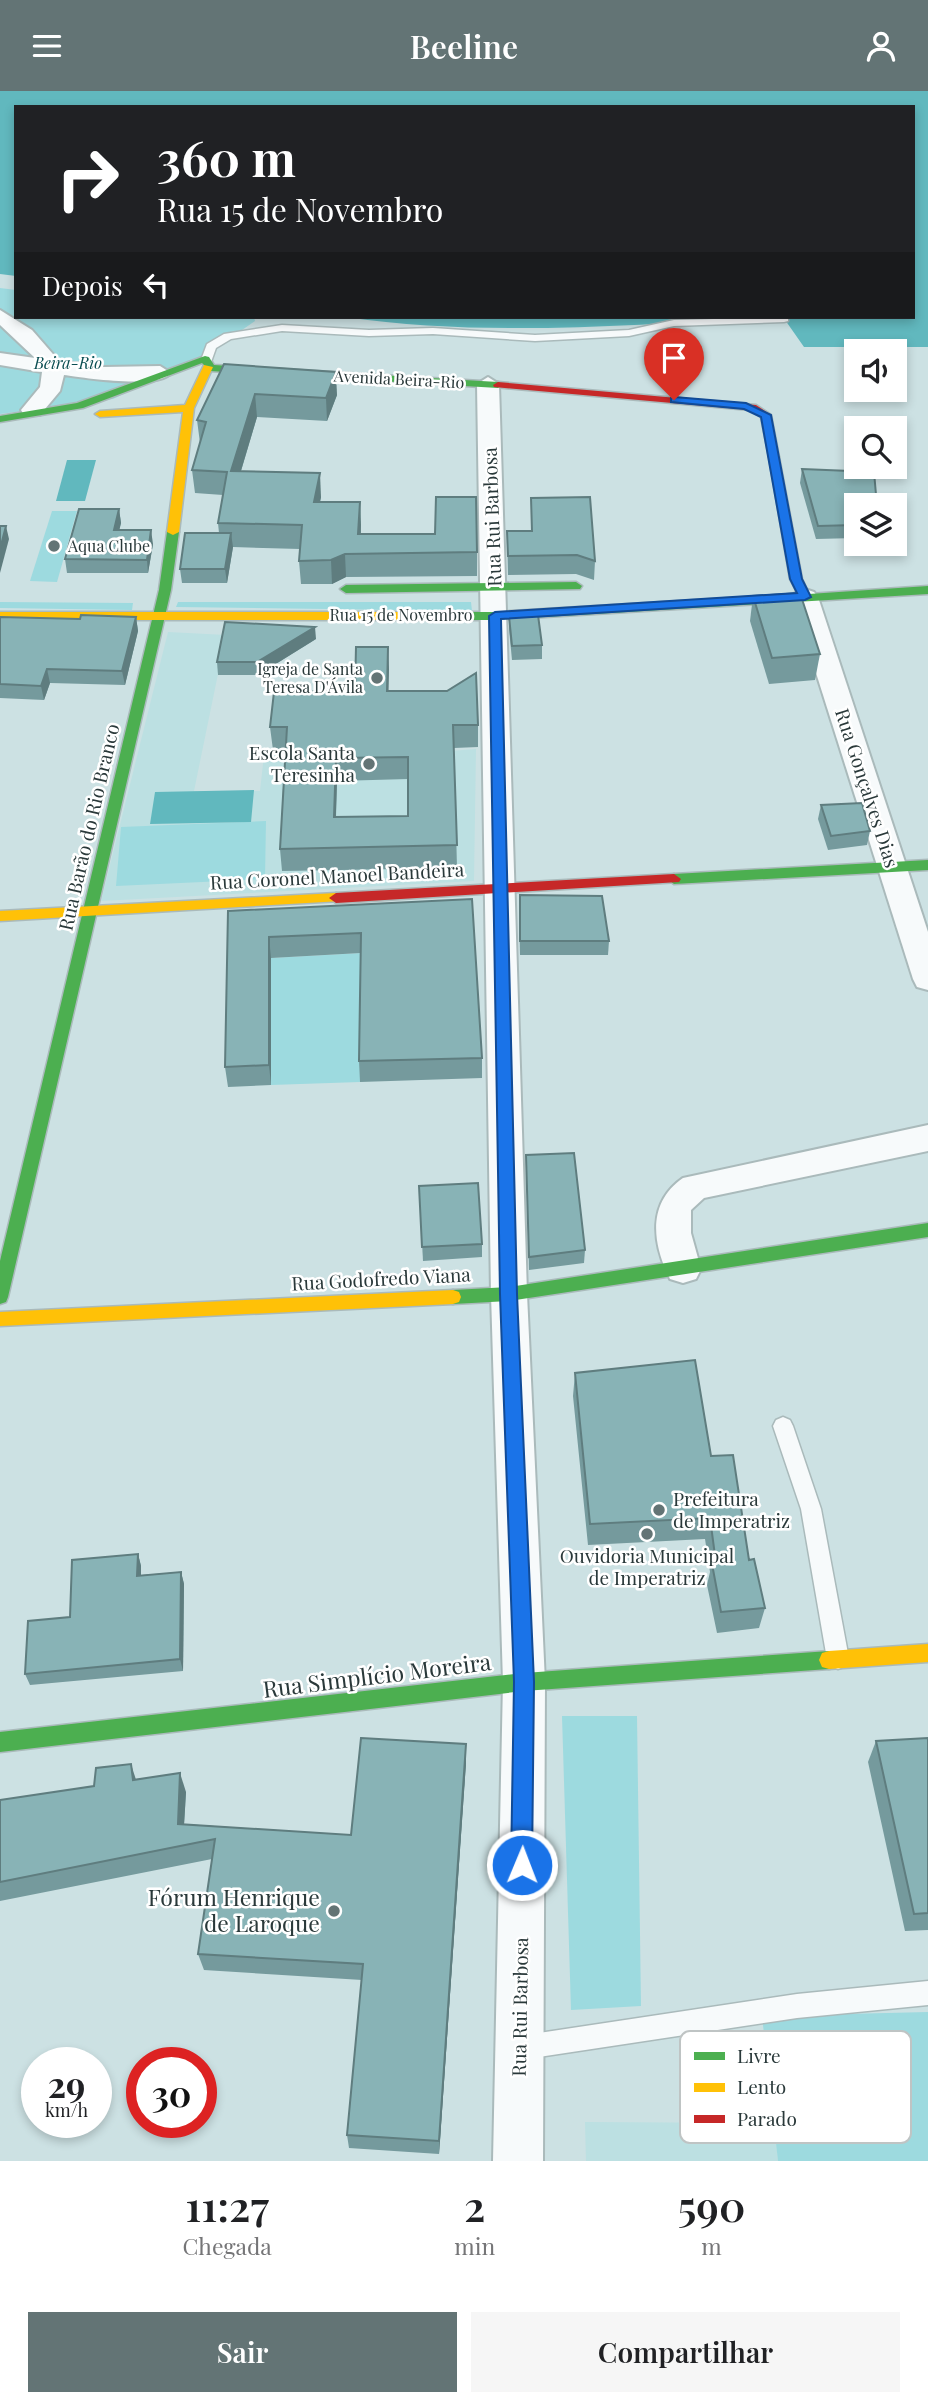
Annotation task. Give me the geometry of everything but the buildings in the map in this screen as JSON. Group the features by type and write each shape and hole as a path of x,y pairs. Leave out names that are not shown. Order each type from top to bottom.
{"main road":[{"name":"Avenida Beira-Rio","path":"203,361 758,409"},
{"name":"Rua Barão do Rio Branco","path":"0,1297 165,590 189,408 203,361"},
{"path":"0,416 56,411 94,414 121,412 165,389"},
{"path":"56,411 106,397 165,389 189,408"},
{"path":"106,397 109,406 121,412"},
{"name":"Rua Gonçalves Dias","path":"758,409 766,415 798,583"},
{"name":"Rua 15 de Novembro","path":"0,616 158,616 495,602 798,583 928,590"},
{"name":"Rua 15 de Novembro","path":"330,589 495,602 591,586"},
{"name":"Rua Coronel Manoel Bandeira","path":"0,916 928,865"},
{"name":"Rua Godofredo Viana","path":"0,1319 509,1294 928,1230"},
{"name":"Rua Simplício Moreira","path":"0,1742 524,1682 928,1653"}],"street":[{"path":"0,316 36,347 51,366 55,376 51,387 32,409"},
{"path":"2,361 104,375 165,389"},
{"path":"0,416 165,389 203,361"},
{"name":"Rua Rui Barbosa","path":"488,384 488,484 495,602 509,1294 524,1682 518,2161"},
{"name":"Rua Gonçalves Dias","path":"798,583 928,979"},
{"path":"683,1269 671,1214 678,1197 695,1187 928,1138"}],"lane":[{"path":"203,361 211,345 221,338 282,328 369,333 433,331 535,338 629,333 674,323 784,319"},
{"path":"783,1426 811,1509 838,1659"},
{"path":"519,2048 797,2006 928,1993"}],"shaded area":[{"path":"0,91 928,91 928,347 907,347 907,339 844,339 844,347 804,347 784,319 915,319 915,105 14,105 14,276 0,274"},
{"path":"363,319 747,319 619,326 509,328"},
{"path":"67,460 96,460 85,501 56,501"},
{"name":"Escola Santa Teresinha","path":"168,632 226,635 194,791 260,791 264,755 399,755 476,749 474,881 101,901"},
{"path":"254,790 251,822 150,824 155,792"},
{"path":"585,2122 680,2122 680,2143 777,2143 778,2161 586,2161"}],"green space":[{"name":"Beira-Rio","path":"0,288 14,290 14,319 254,319 206,355 113,399 0,414"},
{"name":"Aqua Clube","path":"52,511 77,511 57,582 30,581"},
{"path":"0,602 133,603 132,610 0,608"},
{"path":"178,602 471,602 472,611 176,607"},
{"path":"266,821 265,879 116,886 121,827"},
{"path":"362,953 360,1082 271,1085 271,958"},
{"path":"562,1716 637,1716 641,2006 571,2010"},
{"path":"928,2012 928,2161 778,2161 776,2143 911,2143 911,2031 764,2031 762,2016"}],"traffic: fast":[{"path":"0,419 79,406 205,359 210,368 498,385"},
{"path":"774,457 796,579 805,597"},
{"path":"0,1297 165,590 173,532"},
{"path":"346,589 576,586"},
{"path":"450,616 495,616 928,590"},
{"path":"674,879 928,865"},
{"path":"453,1297 509,1294 928,1230"},
{"path":"0,1742 524,1682 829,1660"}],"traffic: slow":[{"path":"173,532 189,408 208,367"},
{"path":"100,414 189,408"},
{"path":"0,616 450,616"},
{"path":"0,916 336,898"},
{"path":"0,1319 453,1297"},
{"path":"829,1660 928,1653"}],"traffic: jam":[{"path":"498,385 752,407 766,415 774,457"},
{"path":"336,898 674,879"}],"place":[{"name":"Aqua Clube","path":"54,546"},
{"name":"Igreja de Santa Teresa D'Ávila","path":"377,678"},
{"name":"Escola Santa Teresinha","path":"369,764"},
{"name":"Prefeitura de Imperatriz","path":"659,1510"},
{"name":"Ouvidoria Municipal de Imperatriz","path":"647,1534"},
{"name":"Fórum Henrique de Laroque","path":"334,1911"}],"route":[{"path":"522,1865 524,1682 509,1294 495,616 805,597 796,579 766,415 763,411 746,406 674,400"}]}
